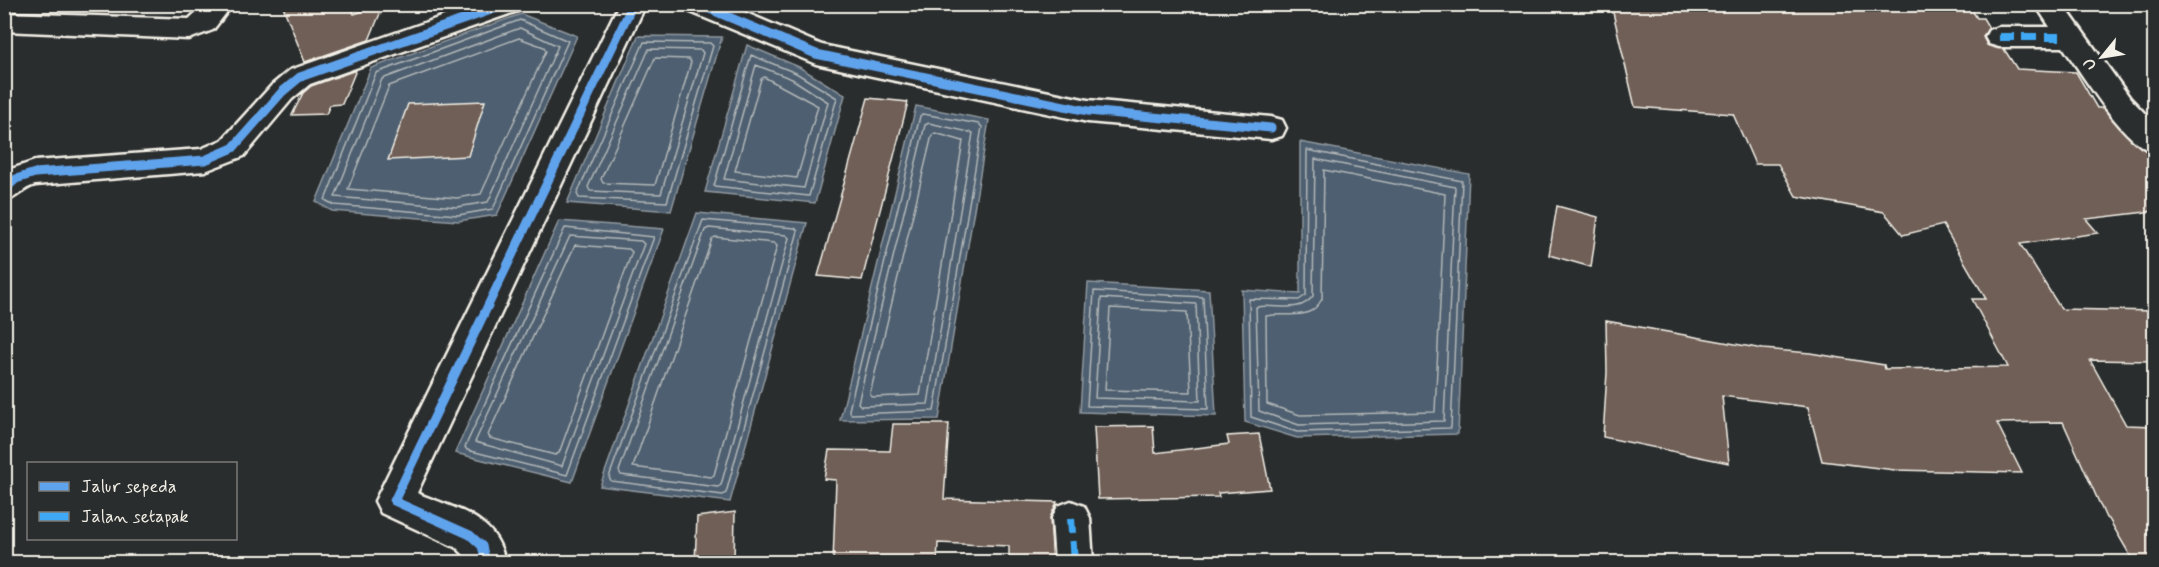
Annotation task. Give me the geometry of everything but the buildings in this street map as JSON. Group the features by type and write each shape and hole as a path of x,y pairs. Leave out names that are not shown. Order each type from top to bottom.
{"street":[{"path":"4,22 189,29 201,27 211,18 220,4"},
{"path":"4,190 16,179 35,173 205,160 233,148 282,92 300,77 508,4"},
{"path":"486,562 482,546 470,535 394,501 633,4"},
{"path":"698,4 816,54 1088,111 1271,128"},
{"path":"2048,4 2068,37 2120,106 2154,141"},
{"path":"1998,37 2068,37"},
{"path":"1071,518 1074,562"}],"water":[{"path":"521,14 577,36 497,215 458,221 332,211 316,202 371,68"},
{"path":"638,36 722,37 671,211 567,203"},
{"path":"747,45 799,67 845,95 815,203 705,192"},
{"path":"916,106 989,120 939,419 840,420"},
{"path":"1300,142 1469,174 1458,434 1297,438 1245,422 1242,290 1300,294"},
{"path":"697,213 807,223 730,502 600,486"},
{"path":"559,221 664,229 572,482 455,453"},
{"path":"1088,283 1209,290 1216,416 1080,412"}],"marked path":[{"path":"1999,37 2068,37"},
{"path":"1071,518 1074,562"}],"cycle path":[{"path":"4,190 16,179 35,173 205,160 233,148 282,92 300,77 508,4"},
{"path":"486,562 482,546 470,535 394,501 633,4"},
{"path":"698,4 816,54 1088,111 1271,128"}]}
